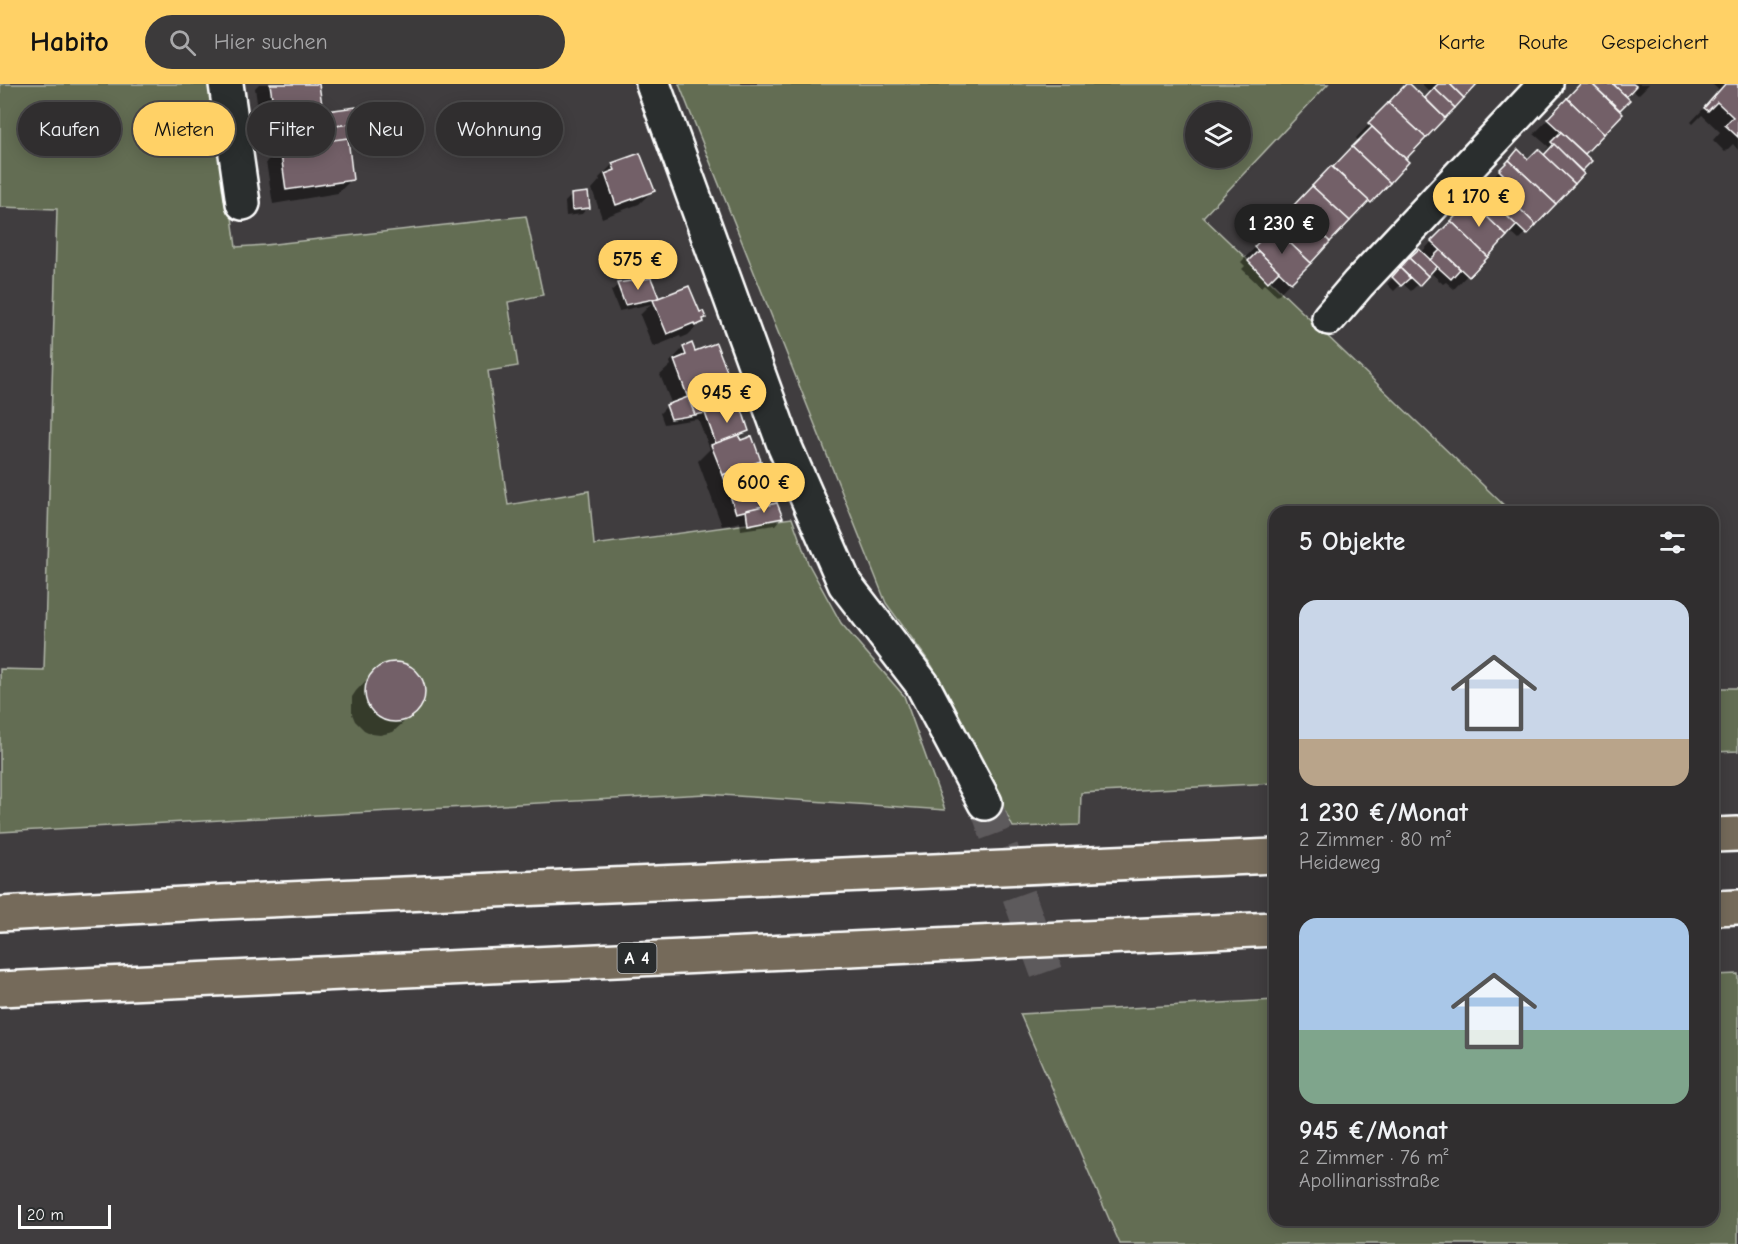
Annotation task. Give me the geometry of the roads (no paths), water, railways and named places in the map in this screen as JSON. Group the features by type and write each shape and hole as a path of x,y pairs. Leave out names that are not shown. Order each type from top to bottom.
{"highway":[{"path":"1719,835 1738,834"},
{"path":"0,914 221,902 1269,856"},
{"path":"1719,908 1738,907"},
{"name":"A 4","path":"0,989 1269,929"}],"street":[{"path":"226,84 243,203"},
{"path":"653,84 785,447 846,584 922,684 985,803"},
{"path":"1329,318 1358,284 1546,84"}],"tunnel":[{"path":"985,803 1052,987"}]}
